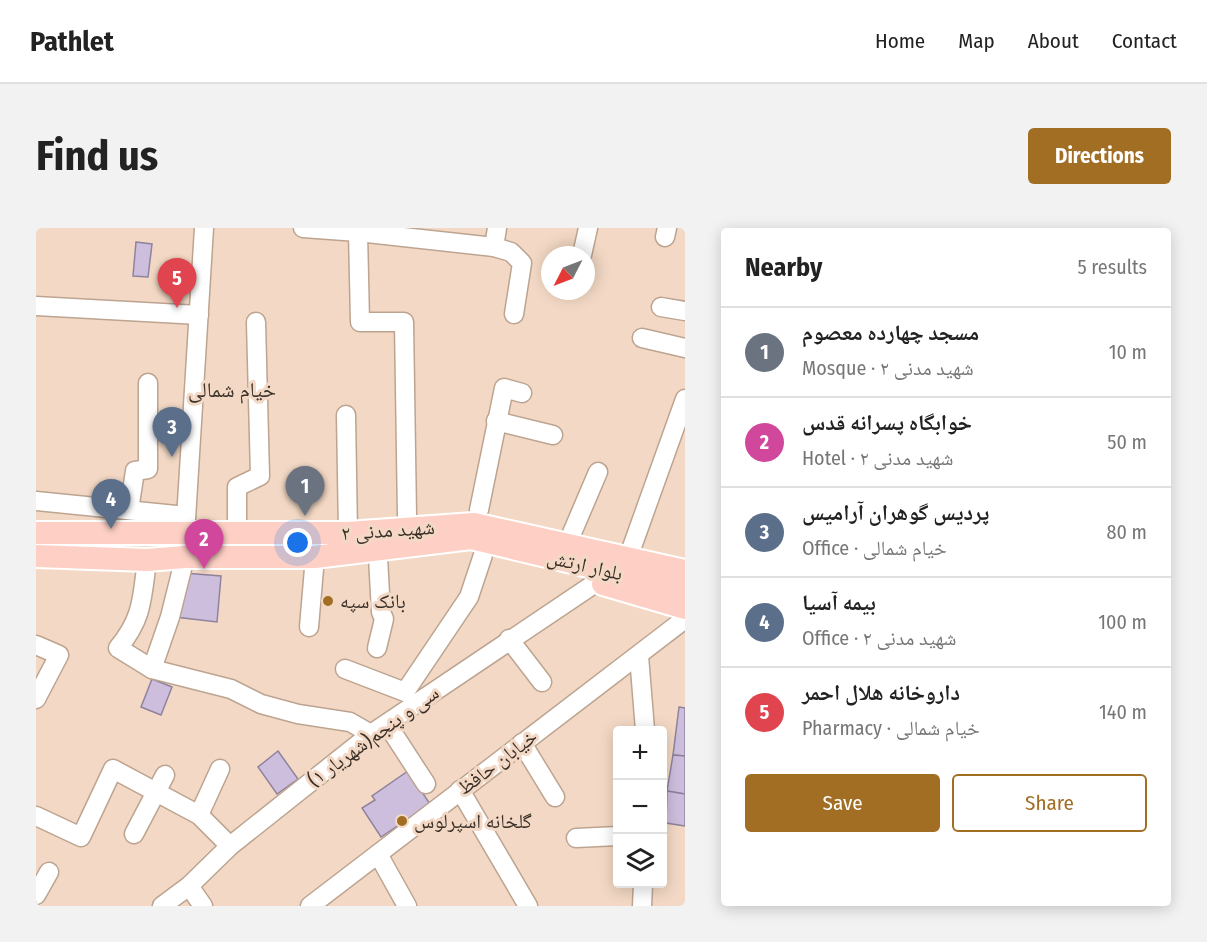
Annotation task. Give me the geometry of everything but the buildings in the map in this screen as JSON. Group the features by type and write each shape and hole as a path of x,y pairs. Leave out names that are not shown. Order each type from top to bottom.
{"main road":[{"path":"365,543 406,516 484,533 597,582 685,608"},
{"name":"شهید مدنی ۲","path":"36,533 237,535 365,543 471,538 484,533"},
{"path":"484,533 572,533 632,547 685,555"},
{"name":"بلوار ارتش","path":"484,533 685,571"},
{"name":"بلوار ارتش","path":"484,533 685,589"},
{"name":"شهید مدنی ۲","path":"36,556 147,560 185,536 315,557 365,543"}],"street":[{"path":"152,669 170,617 185,536 204,228"},
{"path":"303,228 494,247 511,252 522,263 514,314"},
{"path":"494,247 497,228"},
{"path":"584,246 588,228"},
{"path":"358,232 360,322 404,322 406,516"},
{"path":"36,306 199,315"},
{"path":"661,307 685,311"},
{"path":"237,535 237,487 260,476 256,322"},
{"path":"642,338 685,348"},
{"path":"129,510 135,471 148,469 148,383"},
{"path":"345,669 405,692 469,597 484,533 496,421 504,388 522,393"},
{"path":"632,547 685,399"},
{"path":"346,415 365,543 384,620 377,648"},
{"path":"496,421 553,435"},
{"path":"572,533 598,472"},
{"path":"36,501 129,510 185,536"},
{"path":"309,627 315,557"},
{"path":"147,560 138,618 133,630 118,648 152,669 231,689 261,704 298,714 350,722 371,734"},
{"name":"سی و پنجم(شهریار ۱)","path":"162,906 189,886 230,846 371,734 509,639 597,582"},
{"name":"خیابان حافظ","path":"310,906 335,898 378,854 685,619"},
{"path":"509,639 542,682"},
{"path":"36,645 59,655 36,699"},
{"path":"639,656 645,726"},
{"path":"387,723 426,784"},
{"path":"522,743 555,797"},
{"path":"36,816 81,837 113,769 199,815 230,846"},
{"path":"199,815 220,769"},
{"path":"134,834 165,775"},
{"path":"460,790 528,906"},
{"path":"576,838 613,836"},
{"path":"378,854 407,906"},
{"path":"36,895 49,872"},
{"path":"189,886 203,906"},
{"path":"642,906 644,888"}],"place":[{"name":"داروخانه هلال احمر","path":"177,308"},
{"name":"پردیس گوهران آرامیس","path":"172,457"},
{"name":"مسجد چهارده معصوم","path":"305,516"},
{"name":"بیمه آسیا","path":"111,529"},
{"name":"خوابگاە پسرانە قدس","path":"204,569"},
{"name":"بانک سپه","path":"328,601"},
{"name":"گلخانه اسپرلوس","path":"402,821"}],"district":[{"name":"خیام شمالی","path":"232,390"}]}
